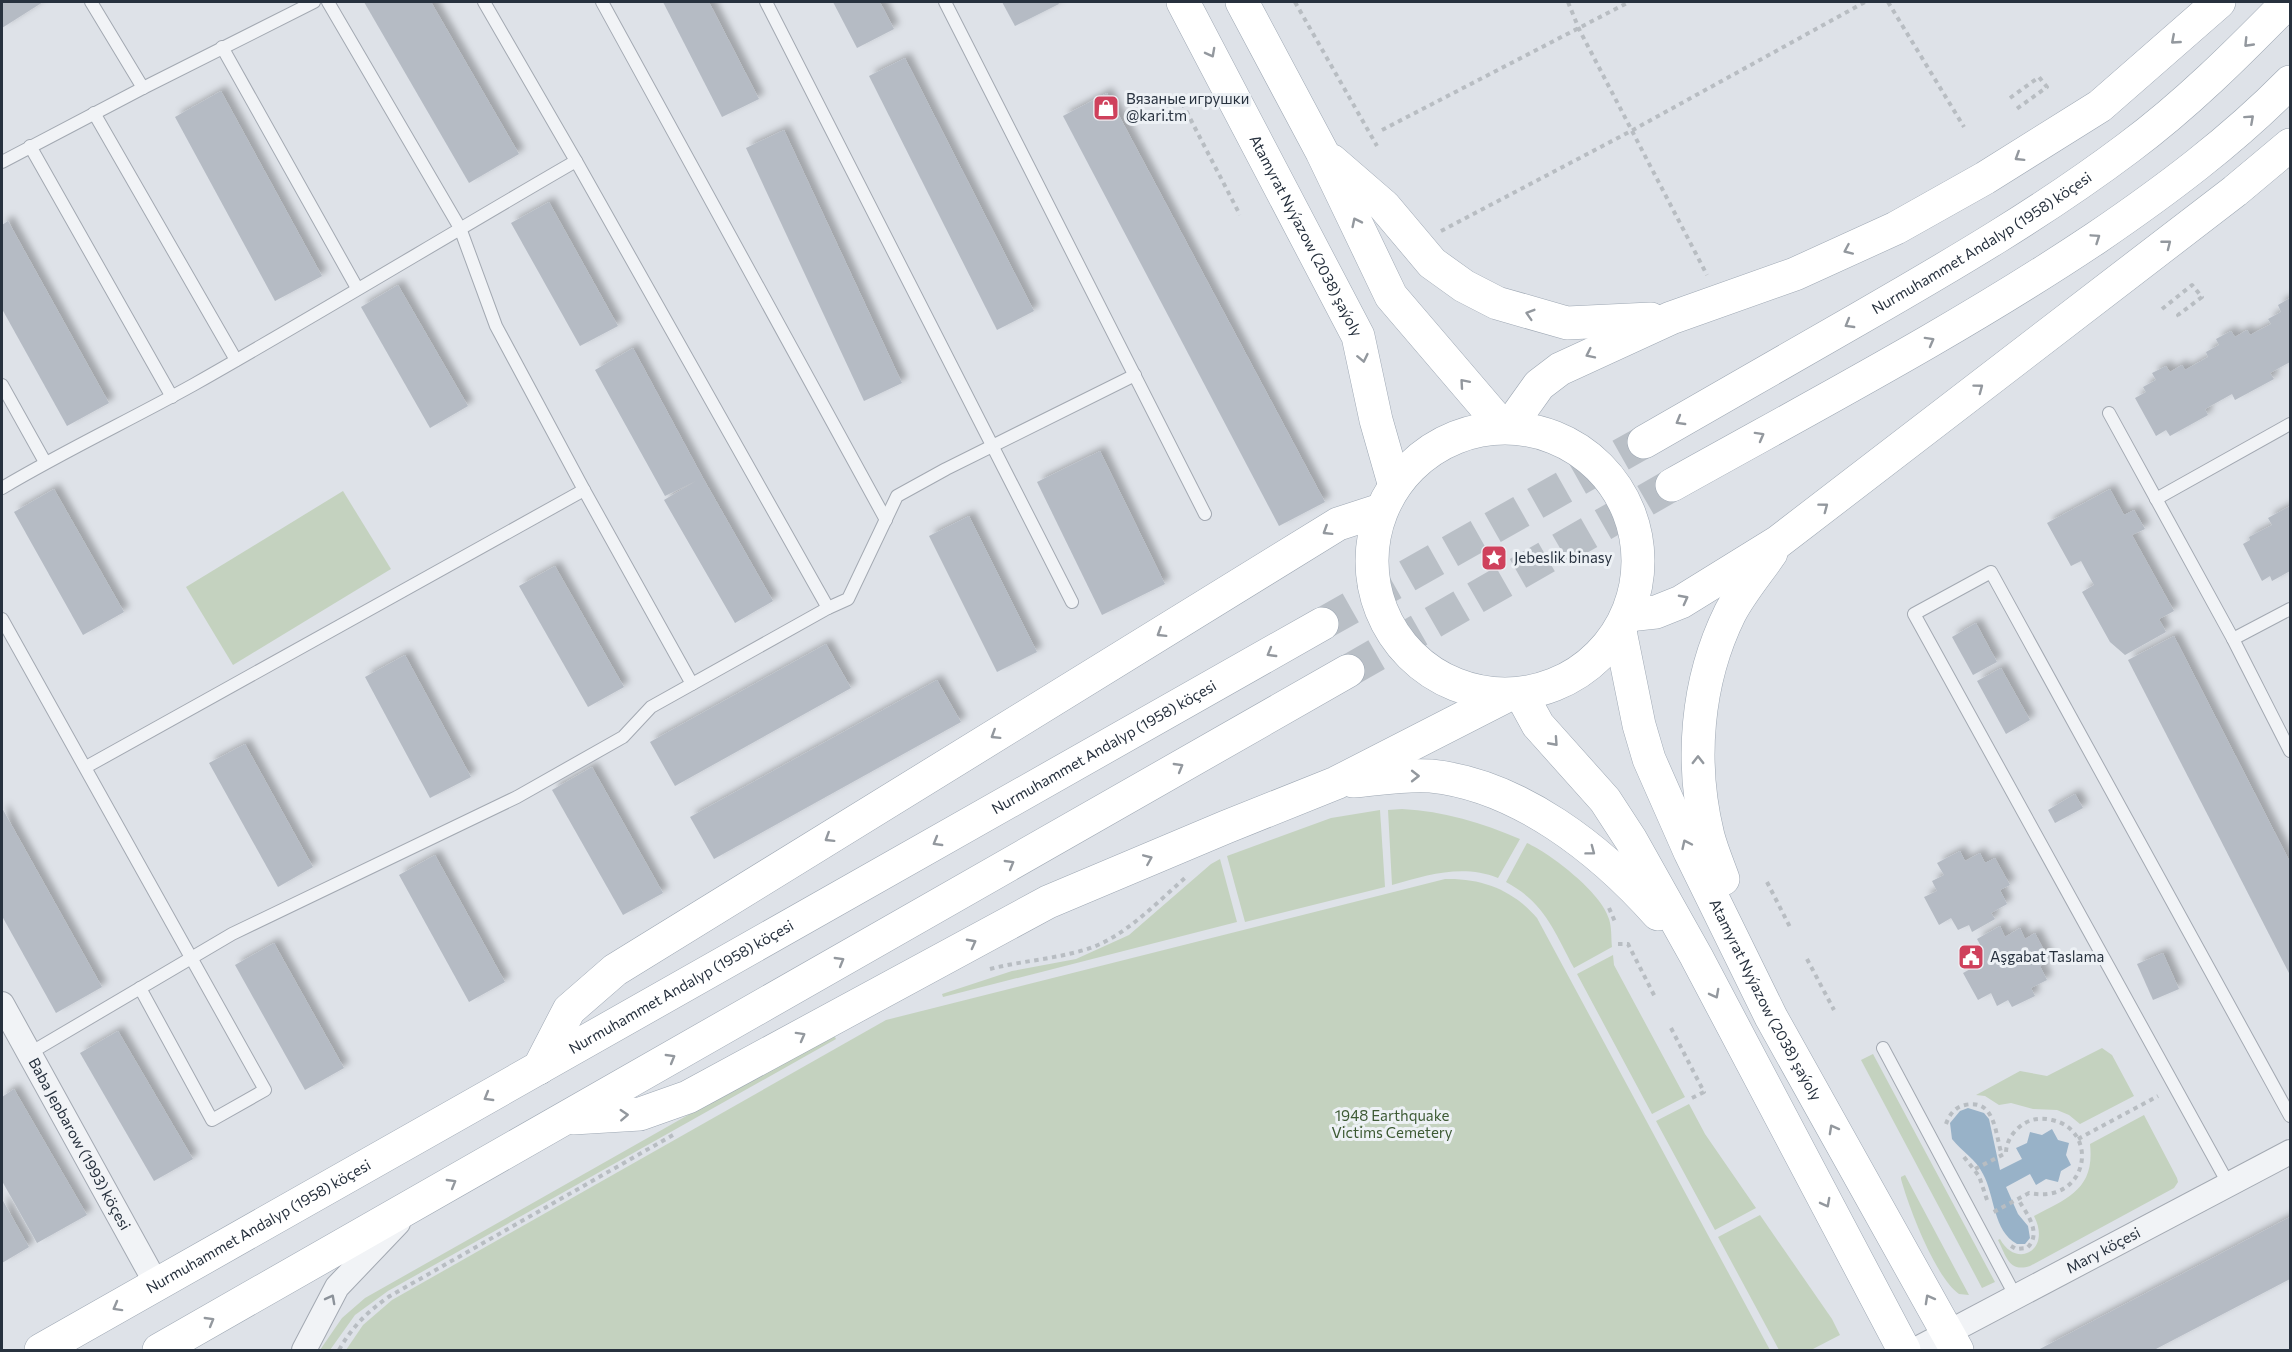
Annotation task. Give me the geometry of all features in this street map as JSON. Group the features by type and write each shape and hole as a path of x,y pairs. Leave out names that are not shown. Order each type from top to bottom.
{"main road":[{"name":"Atamyrat Nyýazow (2038) şaýoly","path":"1184,2 1359,336 1388,496"},
{"path":"1242,2 1322,152 1392,296 1506,427"},
{"path":"1506,427 1539,385 1560,369 1671,318 1795,274 1896,228 1985,178 2100,106 2219,2"},
{"name":"Nurmuhammet Andalyp (1958) köçesi","path":"1644,442 1926,280 2019,224 2084,181 2131,147 2191,95 2239,52 2289,2"},
{"path":"1672,485 1951,329 2048,270 2130,214 2221,146 2290,82"},
{"path":"1624,623 1681,602 1778,542 2235,192 2290,145"},
{"path":"1322,152 1384,207 1432,263 1464,286 1497,303 1567,323 1671,318"},
{"path":"539,1068 569,1010 615,970 1338,524 1388,496 1421,456 1446,440 1474,430 1506,427 1542,432 1572,445 1598,464 1618,490 1632,519 1639,551 1637,584 1624,623 1602,654 1580,672 1555,685 1514,694 1336,783 1048,902 688,1098 640,1114 566,1118"},
{"path":"1388,496 1372,546 1372,575 1378,602 1390,628 1407,651 1436,674 1453,683 1480,692 1514,694 1538,725 1605,800 1625,830 1696,956 1904,1350"},
{"path":"1771,1017 1708,838 1701,800 1698,763 1700,719 1707,678 1715,650 1731,612 1778,542"},
{"name":"Atamyrat Nyýazow (2038) şaýoly","path":"1624,623 1639,725 1649,759 1690,852 1771,1017 1953,1342"},
{"name":"Nurmuhammet Andalyp (1958) köçesi","path":"41,1350 1322,624"},
{"path":"159,1350 1348,671"},
{"path":"1336,783 1430,776 1466,782 1501,794 1529,808 1600,858 1633,886 1696,956"}],"street":[{"name":"Baba Jepbarow (1993) köçesi","path":"2,1004 157,1285"},
{"name":"Mary köçesi","path":"1915,1350 1953,1342 2016,1297 2290,1152"},
{"path":"304,1350 337,1287 381,1239 422,1200"}],"lane":[{"path":"91,2 143,88"},
{"path":"2,162 222,47 314,2"},
{"path":"328,2 460,228 496,326 692,684"},
{"path":"484,2 828,608"},
{"path":"602,2 886,519"},
{"path":"766,2 1072,602"},
{"path":"945,2 1204,514"},
{"path":"222,47 357,288"},
{"path":"94,113 236,360"},
{"path":"30,146 171,397"},
{"path":"2,488 45,462 171,397 236,360 576,161"},
{"path":"30,1053 232,934 517,797 623,737 651,707 848,599 897,496 1135,375"},
{"path":"2,385 45,462"},
{"path":"2109,413 2234,639 2290,751"},
{"path":"2156,499 2290,424"},
{"path":"86,767 584,490"},
{"path":"2229,1185 1914,614 1991,572 2290,1116"},
{"path":"2234,639 2290,609"},
{"path":"2,619 265,1090 212,1120 140,988"},
{"path":"1883,1048 2016,1297"}],"path":[{"path":"1294,2 1377,146"},
{"path":"1568,2 1579,29 1708,279"},
{"path":"1382,130 1629,2"},
{"path":"1437,233 1631,131 1865,2"},
{"path":"1888,2 1964,127"},
{"path":"2010,98 2039,76 2046,87 2016,110"},
{"path":"1178,95 1240,215"},
{"path":"2163,309 2192,285 2202,297 2178,315 2181,319"},
{"path":"980,971 1086,950 1112,938 1189,874"},
{"path":"1767,882 1791,927"},
{"path":"1603,900 1610,908 1616,924"},
{"path":"1618,944 1628,944 1655,997"},
{"path":"1807,958 1834,1010"},
{"path":"1671,1028 1704,1092 1692,1098"},
{"path":"1945,1132 1946,1122 1958,1107 1968,1104 1978,1105 1986,1109 1993,1117 2001,1156"},
{"path":"2078,1139 2139,1106"},
{"path":"1977,1169 2006,1153 2011,1136 2020,1126 2032,1120 2045,1118 2058,1121 2070,1128 2078,1139 2082,1151 2082,1165 2077,1177 2068,1187 2056,1194 2043,1195 2030,1192 1993,1212"},
{"path":"339,1350 360,1320 390,1296 681,1131"},
{"path":"1961,1154 1974,1167 1979,1176 1994,1221"},
{"path":"2007,1242 2016,1249 2022,1249 2027,1248 2034,1239 2034,1228 2016,1200"}],"green space":[{"path":"343,491 391,569 233,665 186,587"},
{"path":"1380,810 1385,887 1245,922 1227,856 1331,818"},
{"path":"1388,810 1433,812 1462,819 1520,839 1498,878 1458,871 1392,885"},
{"path":"1527,843 1562,865 1597,898 1609,919 1612,947 1574,968 1547,919 1530,899 1506,882"},
{"path":"1220,859 1237,922 943,997 942,994 1012,971 1076,959 1129,935 1211,864"},
{"name":"1948 Earthquake Victims Cemetery","path":"1445,879 1472,881 1496,888 1518,900 1537,918 1770,1350 346,1350 363,1325 392,1300 886,1020"},
{"path":"1613,955 1614,965 1685,1097 1652,1114 1577,974"},
{"path":"833,1033 836,1039 388,1291 355,1315 330,1350 320,1350 342,1318 365,1298"},
{"path":"2102,1048 2112,1055 2134,1096 2080,1124 2069,1115 2057,1110 2033,1109 2011,1103 1999,1105 1985,1096 1976,1095 2020,1071 2047,1076"},
{"path":"1873,1054 1995,1282 1982,1288 1861,1060"},
{"path":"1689,1104 1705,1134 1756,1208 1715,1230 1656,1121"},
{"path":"2144,1115 2177,1178 2178,1182 2174,1188 2030,1266 2017,1267 2009,1262 1998,1240 2000,1239 2007,1248 2015,1253 2030,1252 2039,1239 2034,1216 2077,1190 2088,1172 2090,1144"},
{"path":"1905,1175 1969,1295 1959,1294 1950,1285 1932,1258 1905,1192 1901,1177"},
{"path":"1760,1215 1832,1319 1840,1335 1811,1350 1779,1350 1718,1237"}],"water":[{"path":"1968,1108 1984,1113 1989,1119 2000,1170 2022,1159 2016,1148 2027,1143 2030,1132 2042,1135 2052,1129 2058,1140 2069,1143 2066,1155 2071,1165 2061,1171 2058,1182 2046,1179 2036,1185 2030,1174 2006,1187 2018,1214 2028,1226 2030,1238 2025,1244 2017,1244 2003,1231 1980,1169 1952,1139 1950,1123 1960,1111"}],"building":[{"path":"2,2 43,2 2,28"},
{"path":"364,2 431,2 519,154 469,183"},
{"path":"663,2 709,2 759,99 722,117"},
{"path":"833,2 880,2 894,29 857,48"},
{"path":"1002,2 1058,2 1059,4 1015,26"},
{"path":"905,58 1034,311 997,330 869,76"},
{"path":"221,91 322,276 275,301 175,117"},
{"path":"1107,93 1325,502 1279,526 1063,116"},
{"path":"784,130 902,383 864,401 746,148"},
{"path":"549,202 618,326 580,346 511,223"},
{"path":"8,221 109,403 67,426 2,309 2,225"},
{"path":"398,285 468,406 430,428 361,307"},
{"path":"2290,298 2290,362 2270,373 2274,379 2235,400 2232,394 2205,409 2208,415 2170,436 2166,430 2156,436 2135,398 2146,392 2143,387 2156,380 2152,373 2166,366 2170,372 2182,365 2185,370 2208,357 2206,352 2219,345 2216,339 2231,331 2235,337 2247,330 2250,335 2271,324 2268,319 2281,312 2278,305"},
{"path":"633,348 773,601 735,623 664,500 696,481 665,496 595,370"},
{"path":"1100,451 1165,584 1102,615 1037,482"},
{"path":"54,489 124,612 83,635 14,512"},
{"path":"2110,489 2124,515 2134,510 2145,529 2132,535 2174,611 2159,619 2166,632 2125,655 2110,642 2082,592 2094,585 2081,561 2071,566 2047,523"},
{"path":"2290,506 2290,571 2272,581 2270,576 2262,581 2243,544 2250,540 2249,537 2272,525 2268,518"},
{"path":"969,516 1037,652 997,672 929,536"},
{"path":"555,566 624,687 588,707 519,586"},
{"path":"1976,623 1997,662 1973,675 1952,637"},
{"path":"2174,636 2290,862 2290,975 2128,660"},
{"path":"826,644 851,688 675,786 650,742"},
{"path":"405,655 471,777 430,798 365,677"},
{"path":"2001,668 2030,720 2006,734 1977,681"},
{"path":"937,680 961,722 714,859 690,817"},
{"path":"245,744 313,867 278,887 209,763"},
{"path":"592,767 663,893 623,915 552,790"},
{"path":"2075,794 2083,808 2055,823 2048,810"},
{"path":"2,808 102,987 56,1013 2,916"},
{"path":"1960,851 1965,861 1980,853 1985,863 1995,858 2010,885 2000,890 2007,904 1991,913 1995,919 1972,932 1969,925 1958,930 1951,918 1939,925 1924,897 1937,891 1932,881 1944,875 1937,863"},
{"path":"435,855 505,982 469,1002 399,875"},
{"path":"2000,926 2005,937 2020,928 2025,939 2035,933 2049,960 2040,966 2047,980 2031,988 2035,996 2012,1007 2008,1000 1997,1006 1991,993 1978,1000 1963,973 1976,966 1971,957 1983,950 1977,939"},
{"path":"274,943 344,1068 305,1090 235,965"},
{"path":"2163,953 2179,989 2153,1000 2137,964"},
{"path":"118,1031 193,1159 154,1181 80,1053"},
{"path":"14,1089 87,1215 37,1243 2,1181 2,1097"},
{"path":"2,1199 29,1247 2,1263"},
{"path":"2290,1217 2290,1279 2154,1350 2038,1350"}],"tunnel":[{"path":"1322,624 1644,442"},
{"path":"1348,671 1672,485"}],"place":[{"name":"Вязаные игрушки @kari.tm","path":"1106,108"},
{"name":"Jebeslik binasy","path":"1494,558"},
{"name":"Aşgabat Taslama","path":"1971,957"}]}
